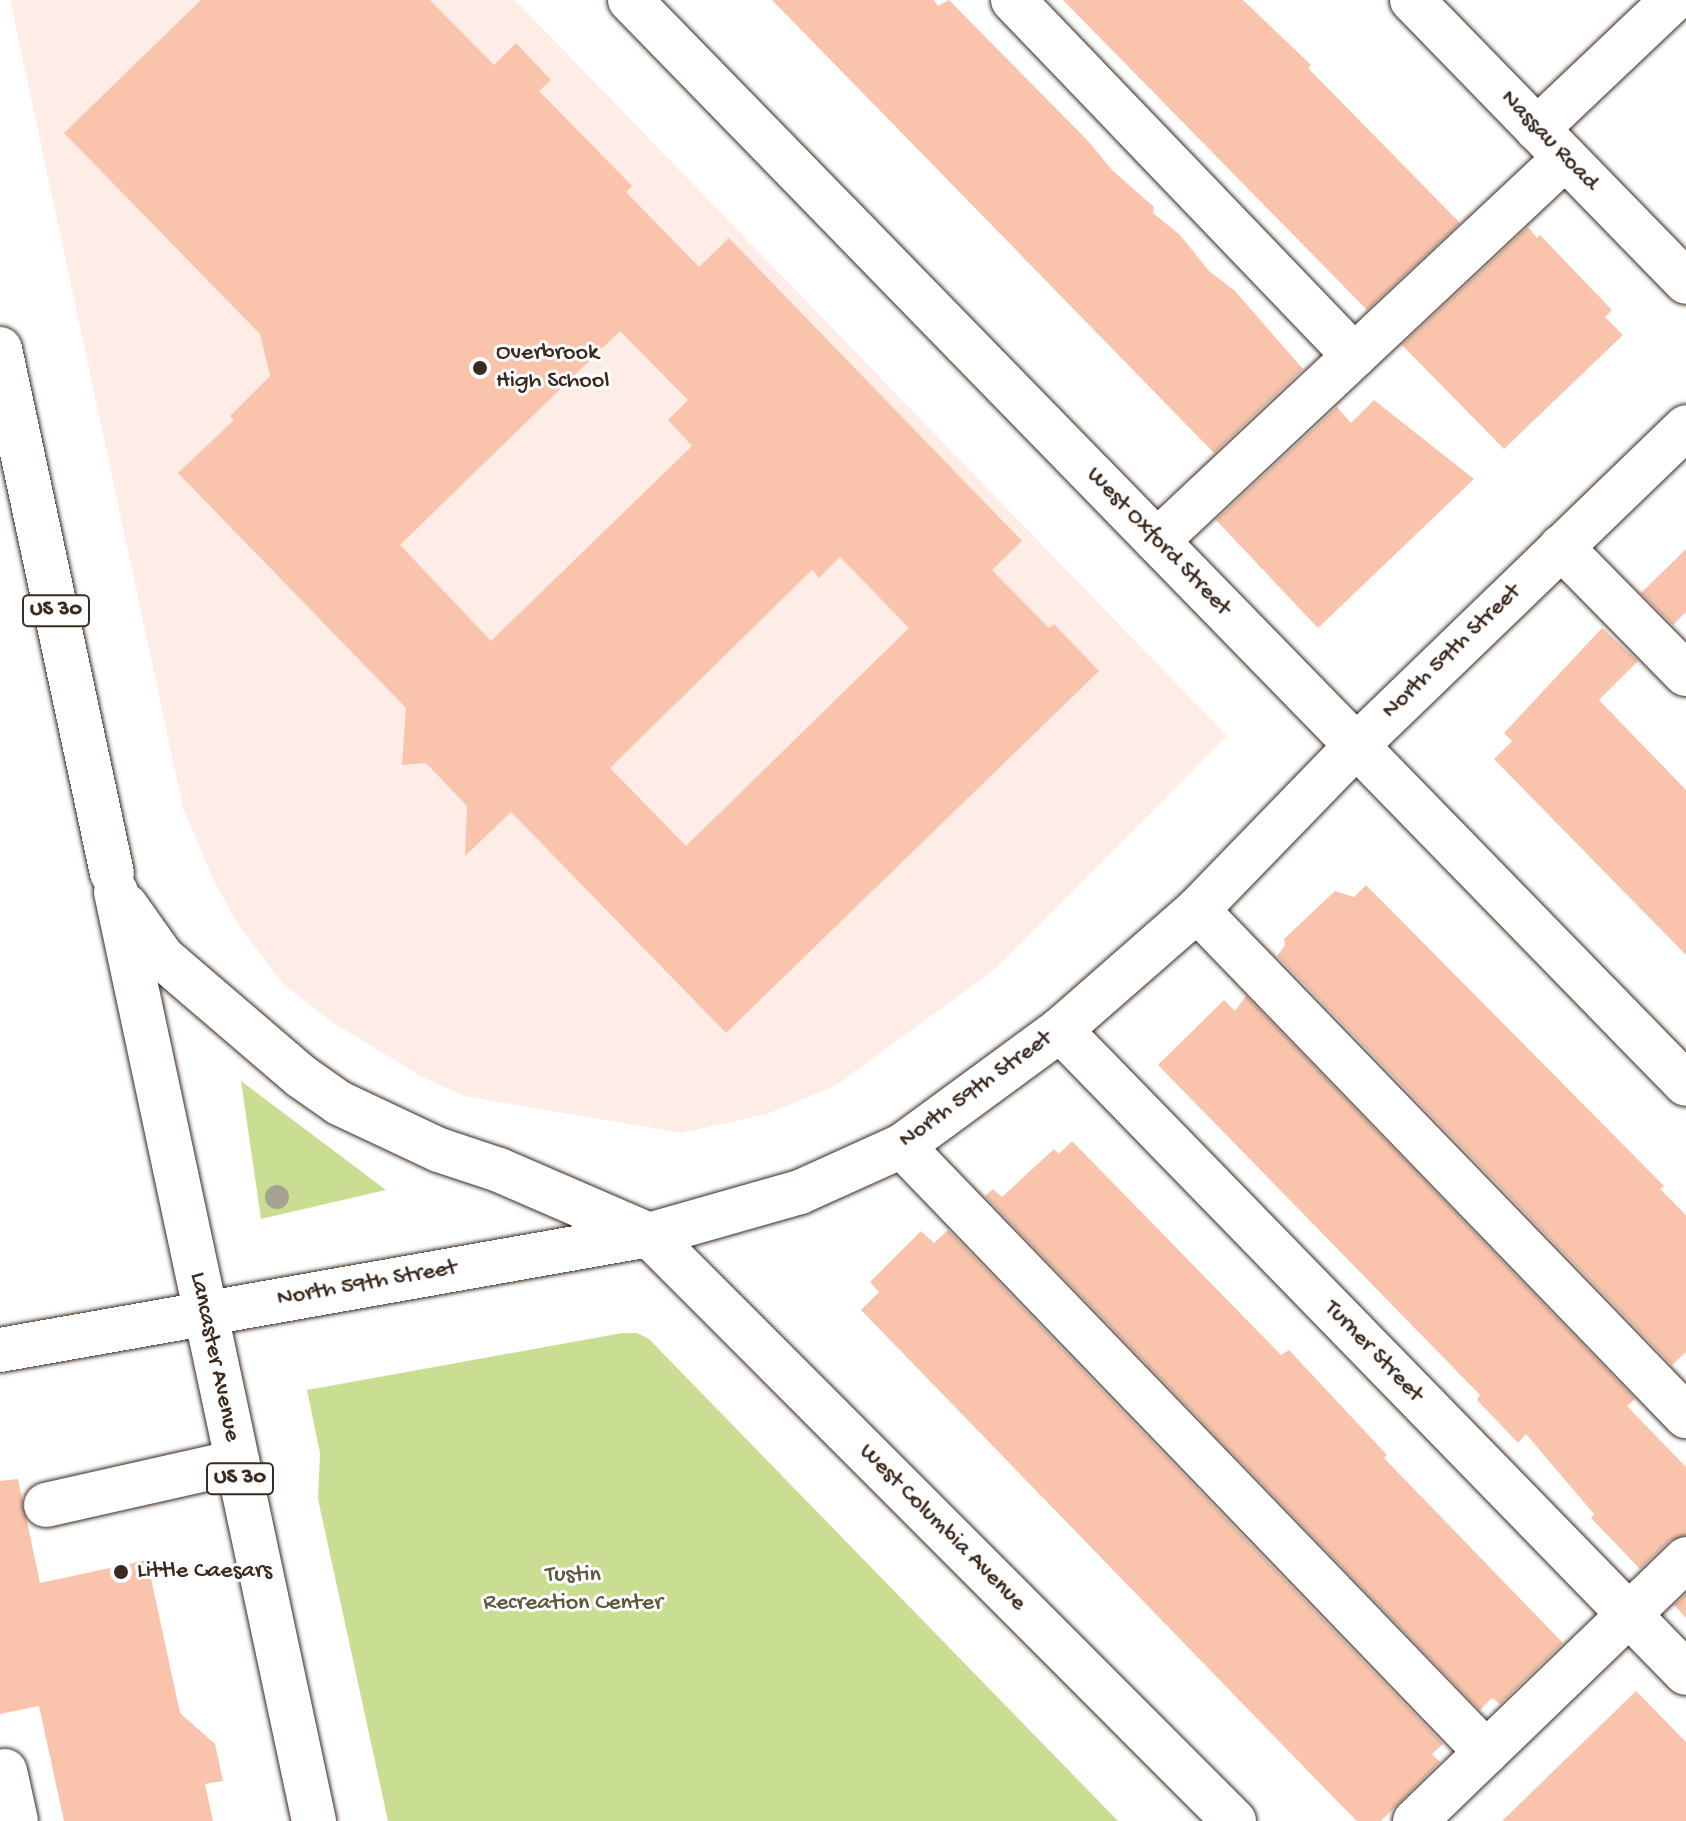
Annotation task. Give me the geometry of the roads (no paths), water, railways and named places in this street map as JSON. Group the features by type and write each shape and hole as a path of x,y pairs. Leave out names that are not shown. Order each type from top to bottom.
{"main road":[{"name":"West Oxford Street","path":"630,0 1686,1084"},
{"path":"1013,0 1354,356"},
{"name":"Nassau Road","path":"1412,0 1686,282"},
{"path":"1157,541 1354,356 1551,143 1673,0"},
{"name":"Lancaster Avenue","path":"0,349 314,1821"},
{"name":"North 59th Street","path":"0,1350 649,1235 800,1192 902,1146 929,1130 1060,1030 1197,910 1356,746 1686,427"},
{"path":"1561,547 1686,674"},
{"path":"114,882 163,958 302,1077 339,1103 439,1150 499,1170 649,1235"},
{"path":"1197,910 1686,1416"},
{"name":"Turner Street","path":"1060,1030 1686,1673"},
{"path":"902,1146 1486,1752"},
{"name":"West Columbia Avenue","path":"649,1235 1234,1821"},
{"path":"46,1505 237,1462"},
{"path":"1415,1821 1686,1559"},
{"path":"5,1771 16,1821"}],"place":[{"name":"Overbrook High School","path":"480,368"},
{"name":"Little Caesars","path":"121,1572"}],"park label":[{"name":"Tustin Recreation Center","path":"573,1590"}]}
